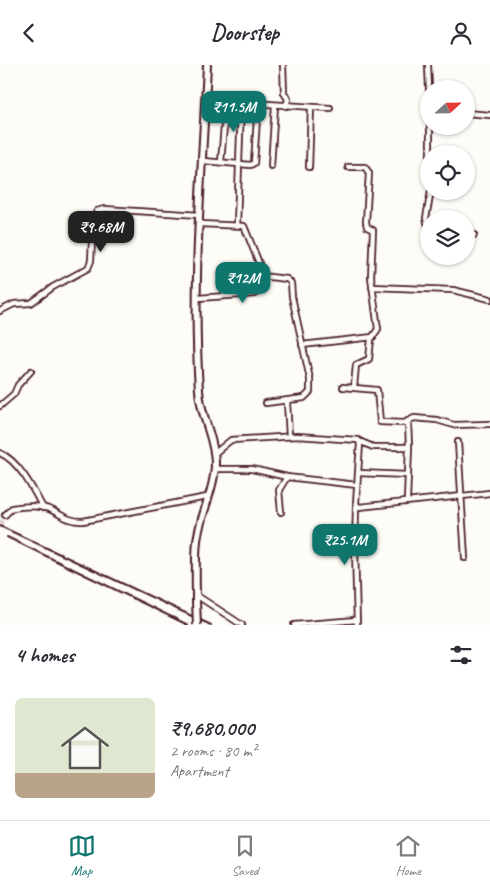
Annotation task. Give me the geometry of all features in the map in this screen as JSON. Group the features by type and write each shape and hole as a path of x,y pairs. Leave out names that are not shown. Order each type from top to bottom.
{"street":[{"path":"197,625 197,541 215,469 215,453 205,423 199,392 198,298 200,215 207,65"},
{"path":"283,65 284,93 288,99 286,106"},
{"path":"428,65 429,80"},
{"path":"206,100 275,106 330,108"},
{"path":"221,162 226,102"},
{"path":"237,225 241,103"},
{"path":"202,161 251,165 255,162 258,104"},
{"path":"271,166 275,106"},
{"path":"309,167 312,107"},
{"path":"475,114 490,115"},
{"path":"348,167 365,167 369,173 366,222 367,227 372,229 374,237 372,287 378,329 373,337 369,359 358,363 355,367 354,387"},
{"path":"0,311 14,304 31,303 53,287 88,267 91,261 93,219 97,211 104,209 200,215"},
{"path":"198,298 254,294 258,291 262,276 244,226 200,224"},
{"path":"262,276 290,281 310,379 310,392 304,398 287,402 266,403"},
{"path":"372,287 454,290 490,299"},
{"path":"302,345 373,337"},
{"path":"0,406 14,394 18,385 31,371"},
{"path":"343,387 377,390 379,421 408,421 414,418 437,420 454,425 490,424"},
{"path":"287,402 289,437"},
{"path":"407,501 408,421"},
{"path":"215,453 229,440 289,437 359,441 373,447 409,447"},
{"path":"294,625 357,622 355,548 359,441"},
{"path":"458,443 465,558"},
{"path":"0,453 12,459 32,487 42,508"},
{"path":"215,469 252,469 287,477 357,485"},
{"path":"358,473 408,475"},
{"path":"281,512 278,490 287,477"},
{"path":"356,506 490,493"},
{"path":"5,515 12,508 42,508 69,520 83,521 207,497"},
{"path":"196,598 242,625"}],"tunnel":[{"path":"0,524 5,515"}],"railway":[{"path":"0,526 211,625"},
{"path":"7,537 188,625"}]}
